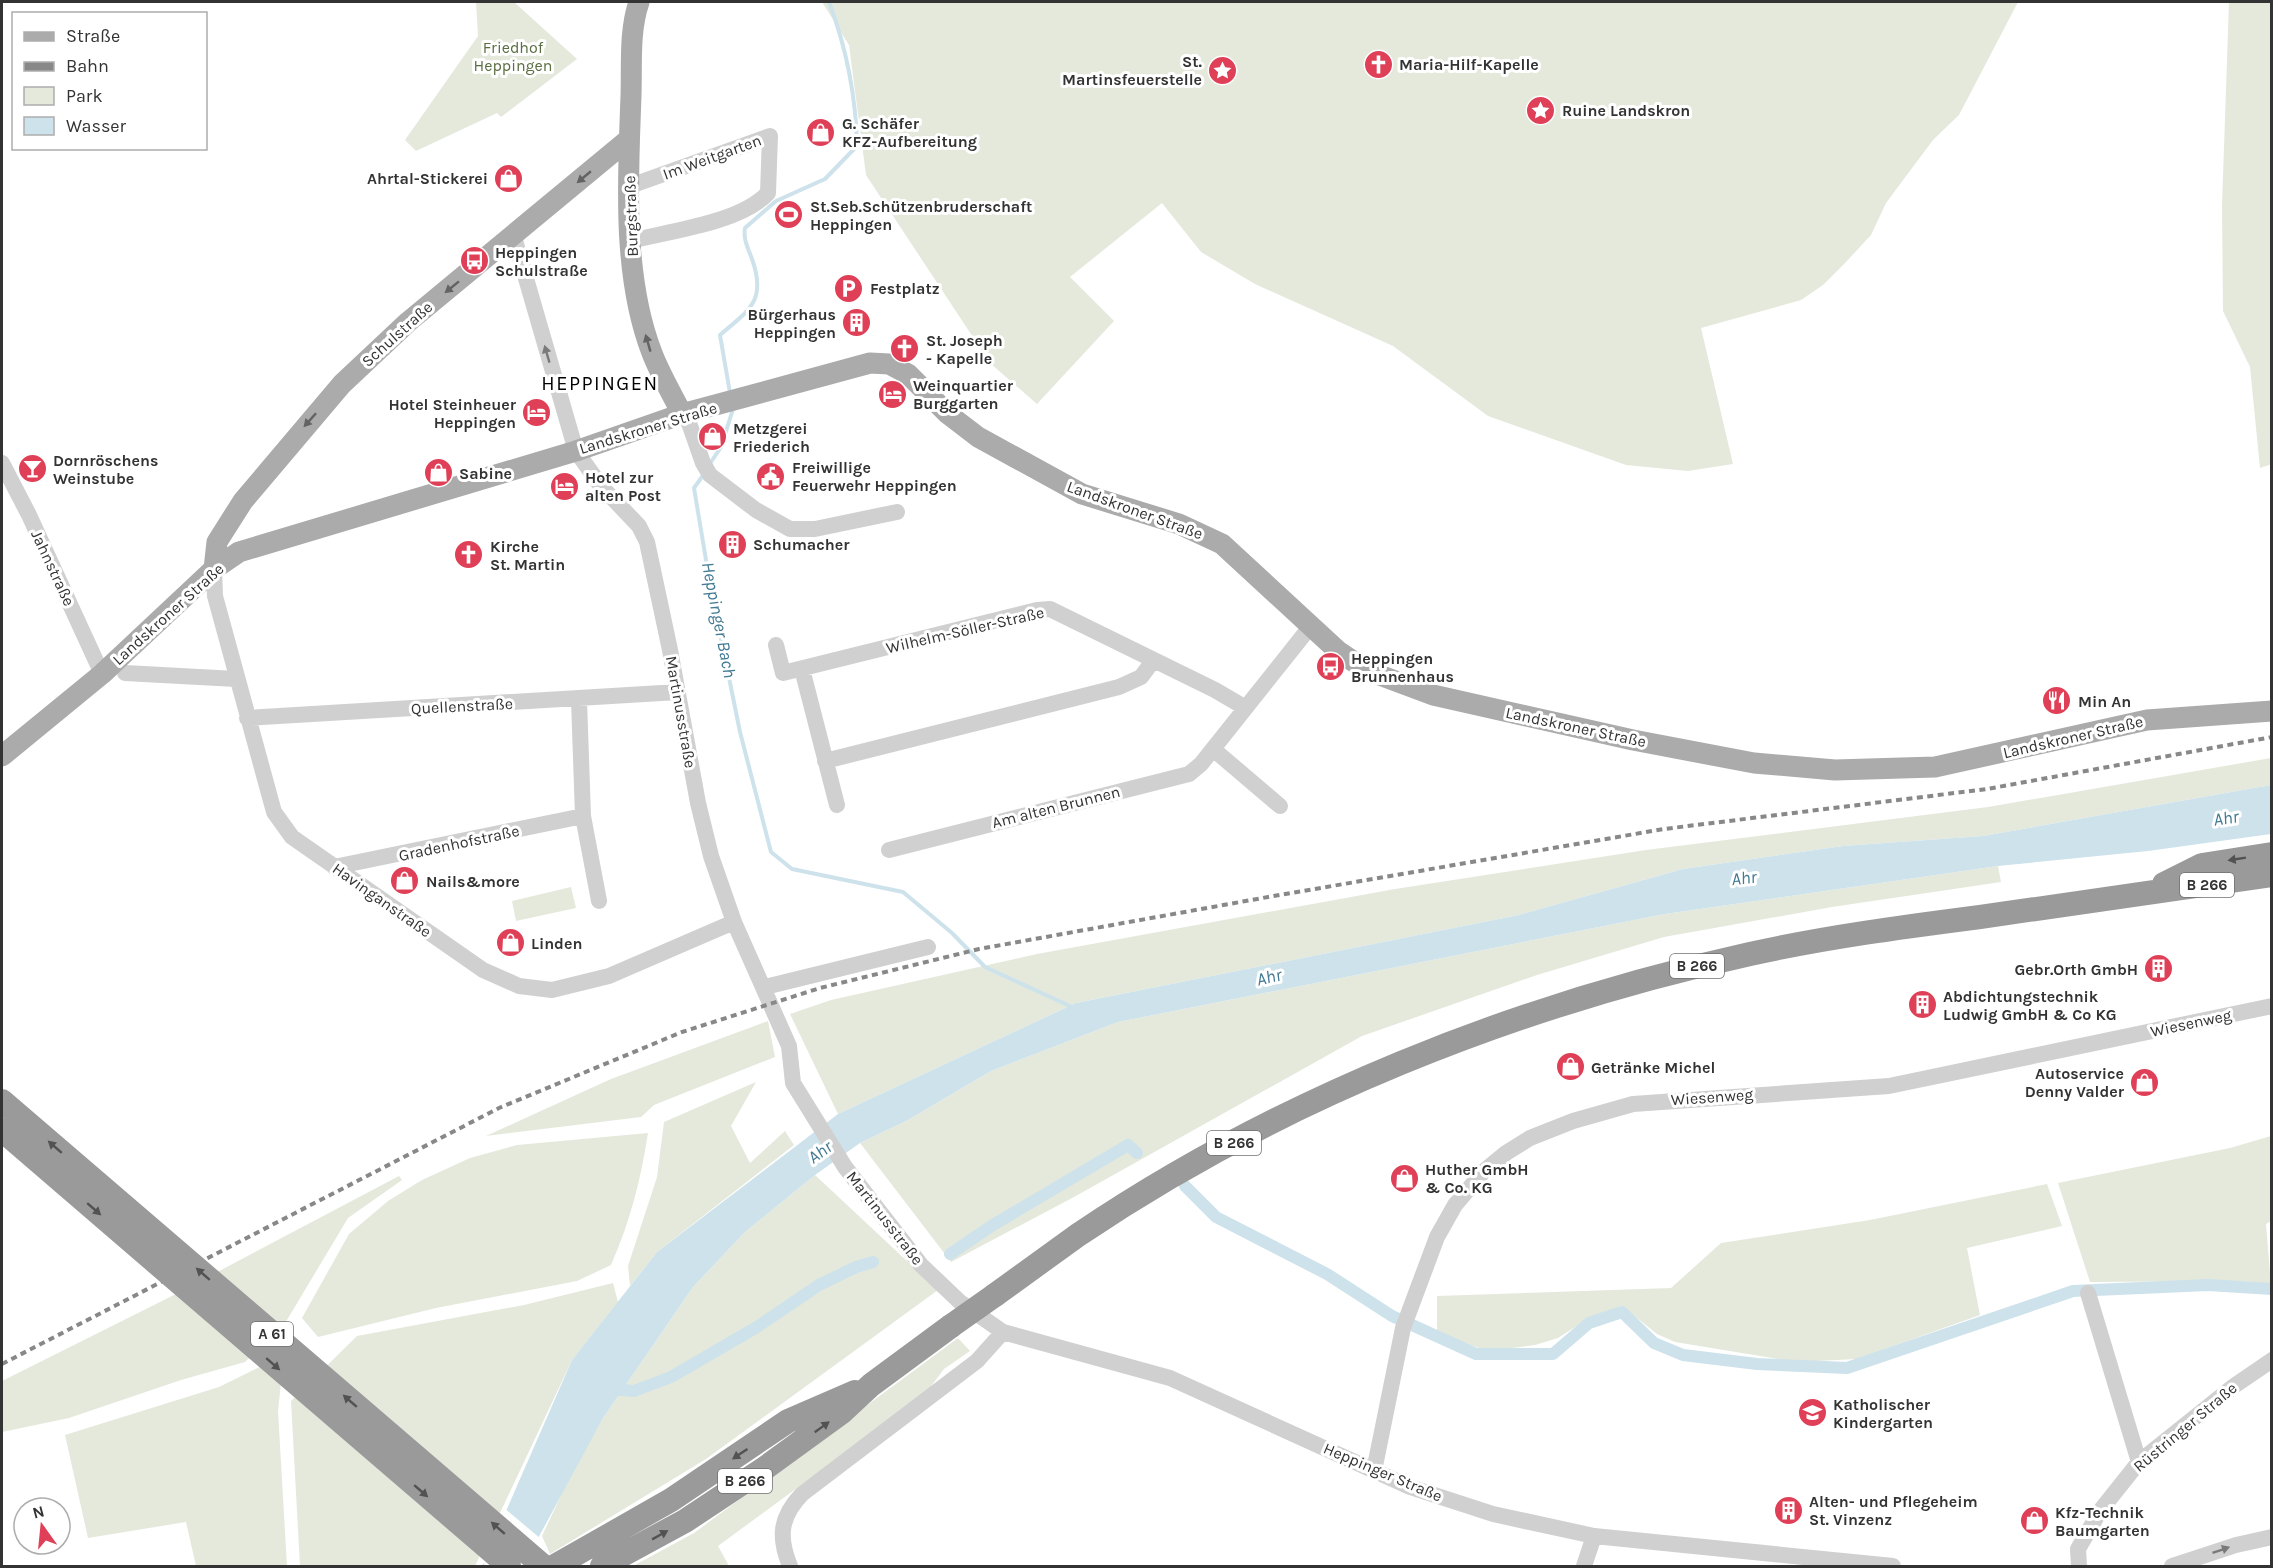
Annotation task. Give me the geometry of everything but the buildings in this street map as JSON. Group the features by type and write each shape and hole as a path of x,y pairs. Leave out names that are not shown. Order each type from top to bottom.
{"highway":[{"name":"B 266","path":"2143,894 2202,865 2271,854"},
{"name":"B 266","path":"605,1565 685,1521 765,1468 842,1412 871,1385 1079,1235 1199,1162 1315,1102 1385,1070 1494,1027 1606,991 1754,953 1905,927 2271,875"},
{"name":"A 61","path":"2,1101 543,1566"},
{"name":"A 61","path":"2,1130 509,1566"},
{"name":"B 266","path":"555,1566 608,1539 671,1500 788,1421 871,1385"}],"main road":[{"name":"Burgstraße","path":"638,5 632,52 629,139 630,241 639,308 649,345 682,414"},
{"name":"Schulstraße","path":"214,570 217,542 243,501 342,384 408,322 514,237 629,139"},
{"name":"Landskroner Straße","path":"2,756 102,674 214,570 239,552 576,451 682,414 734,402 870,363 890,364 908,374 948,414 978,438 1082,494 1179,524 1222,544 1338,651 1366,669 1433,695 1633,740 1754,763 1800,768 1856,770 1935,767 2147,720 2271,711"}],"street":[{"name":"Im Weitgarten","path":"630,186 770,136 768,193 759,203 734,215 630,241"},
{"name":"Martinusstraße","path":"514,237 576,451 601,486 639,526 647,542 702,821 734,922 765,987 789,1046 793,1083 845,1167 921,1265 940,1283"},
{"path":"682,414 689,423 707,469 756,510 790,529 815,529 897,512"},
{"name":"Jahnstraße","path":"2,463 29,515 102,674"},
{"name":"Havinganstraße","path":"214,570 215,596 274,813 292,837 483,970 519,986 552,990 609,976 734,922"},
{"name":"Wilhelm-Söller-Straße","path":"802,669 1037,609 1050,609 1215,690 1244,707"},
{"name":"Am alten Brunnen","path":"889,850 1189,774 1201,764 1244,707 1310,627"},
{"path":"776,645 783,673 802,669 837,805"},
{"path":"825,761 1119,687 1141,677 1153,661"},
{"path":"125,673 236,679"},
{"name":"Quellenstraße","path":"247,718 579,700 678,692"},
{"path":"579,700 583,816 599,901"},
{"path":"1213,749 1280,806"},
{"name":"Gradenhofstraße","path":"334,867 583,816"},
{"path":"765,987 928,947"},
{"name":"Wiesenweg","path":"1374,1471 1405,1323 1426,1272 1437,1237 1455,1205 1483,1172 1506,1153 1530,1138 1573,1121 1633,1104 1889,1086 2271,1006"},
{"name":"Heppinger Straße","path":"940,1283 986,1322 1003,1332 1170,1378 1410,1487 1493,1514 1594,1536 1893,1566"},
{"path":"2088,1293 2139,1462"},
{"path":"790,1566 782,1528 789,1508 802,1494 977,1361 1003,1332"},
{"name":"Rüstringer Straße","path":"2079,1566 2078,1549 2100,1510 2139,1462 2234,1386 2271,1360"},
{"path":"1584,1566 1594,1536"},
{"path":"2172,1566 2236,1545 2271,1537"}],"green space":[{"name":"Friedhof Heppingen","path":"476,2 514,2 577,59 501,117 497,113 416,151 405,140 478,36"},
{"path":"822,2 2018,2 1959,115 1933,140 1886,203 1871,235 1846,262 1823,285 1801,300 1701,328 1733,464 1688,471 1626,465 1488,416 1393,346 1255,284 1201,252 1162,203 1070,277 1114,321 1037,404 990,363 866,175 849,45"},
{"path":"2229,2 2271,2 2272,464 2260,468 2250,367 2223,311 2222,205"},
{"path":"2271,758 2271,785 1983,836 1843,846 1683,869 1519,915 1076,1003 838,1114 790,1014 831,1000 1037,954 1395,889 1646,850 1988,807"},
{"path":"1998,866 2001,882 1832,907 1664,937 1537,975 1362,1036 1074,1197 951,1262 860,1143 908,1120 991,1071 1118,1022 1665,914"},
{"path":"571,887 576,908 516,921 512,901"},
{"path":"768,1021 775,1057 654,1105 641,1117 486,1136 611,1079"},
{"path":"756,1082 731,1126 750,1163 785,1131 794,1145 657,1252 630,1286 628,1266 657,1177 664,1122"},
{"path":"648,1133 634,1200 611,1265 577,1281 436,1308 318,1337 302,1318 349,1234 388,1201 422,1180 470,1158 517,1145"},
{"path":"2271,1136 2271,1221 2266,1224 2271,1285 2242,1281 2090,1282 2058,1183 2230,1148"},
{"path":"815,1175 938,1290 706,1459 550,1554 542,1536 571,1474 603,1418 693,1287 745,1232"},
{"path":"399,1176 402,1180 348,1218 287,1320 245,1362 181,1380 69,1418 2,1432 2,1381 170,1297"},
{"path":"2047,1184 2062,1226 1967,1248 1980,1315 1857,1359 1796,1362 1675,1342 1657,1334 1622,1306 1589,1318 1558,1338 1535,1345 1488,1351 1437,1334 1437,1296 1671,1288 1721,1243 1870,1220"},
{"path":"613,1283 618,1302 572,1360 475,1566 300,1566 291,1401 357,1336 524,1305"},
{"path":"958,1338 970,1351 944,1369 926,1393 718,1546 729,1566 633,1566 694,1533"},
{"path":"284,1355 278,1411 287,1566 196,1566 186,1522 88,1538 65,1435 219,1387"}],"water":[{"name":"Ahr","path":"2271,785 2271,834 2148,851 1998,866 1665,914 1118,1022 991,1071 908,1120 860,1143 815,1175 745,1232 693,1287 603,1418 523,1566 482,1566 572,1360 657,1252 838,1114 1076,1003 1519,915 1683,869 1843,846 1983,836"}],"pier":[{"path":"503,1507 541,1539 526,1566 486,1566 481,1561"}],"waterway":[{"name":"Heppinger Bach","path":"730,393 720,335 747,311 756,295 757,285 756,273 745,240 745,228 776,201 825,179 857,146 855,110 849,73 829,2"},
{"name":"Heppinger Bach","path":"709,465 721,447 733,409"},
{"name":"Heppinger Bach","path":"704,474 694,488 710,584 740,732 771,852 792,869 903,892 952,933 985,967 1072,1007"},
{"path":"950,1254 993,1225 1128,1145 1137,1153"},
{"path":"1185,1186 1216,1217 1327,1274 1392,1316 1476,1354 1553,1354 1589,1323 1622,1312 1654,1343 1683,1355 1757,1364 1847,1368 2073,1291 2208,1285 2272,1289"},
{"path":"608,1389 634,1391 671,1377 757,1327 819,1285 856,1267 873,1262"}],"railway":[{"path":"2,1364 499,1108 682,1032 820,988 979,949 1268,897 1664,829 1987,789 2272,737"}],"place":[{"name":"Maria-Hilf-Kapelle","path":"1378,64"},
{"name":"St. Martinsfeuerstelle","path":"1223,70"},
{"name":"Ruine Landskron","path":"1541,110"},
{"name":"G. Schäfer KFZ-Aufbereitung","path":"821,132"},
{"name":"Ahrtal-Stickerei","path":"509,178"},
{"name":"St.Seb.Schützenbruderschaft Heppingen","path":"789,215"},
{"name":"Heppingen Schulstraße","path":"474,261"},
{"name":"Festplatz","path":"849,288"},
{"name":"Bürgerhaus Heppingen","path":"857,323"},
{"name":"St. Joseph - Kapelle","path":"905,349"},
{"name":"Weinquartier Burggarten","path":"892,394"},
{"name":"Hotel Steinheuer Heppingen","path":"537,413"},
{"name":"Metzgerei Friederich","path":"712,437"},
{"name":"Dornröschens Weinstube","path":"32,469"},
{"name":"Sabine","path":"438,473"},
{"name":"Freiwillige Feuerwehr Heppingen","path":"771,476"},
{"name":"Hotel zur alten Post","path":"564,486"},
{"name":"Schumacher","path":"732,544"},
{"name":"Kirche St. Martin","path":"469,555"},
{"name":"Heppingen Brunnenhaus","path":"1330,667"},
{"name":"Min An","path":"2057,701"},
{"name":"Nails&more","path":"405,881"},
{"name":"Linden","path":"510,943"},
{"name":"Gebr.Orth GmbH","path":"2159,969"},
{"name":"Abdichtungstechnik Ludwig GmbH & Co KG","path":"1922,1005"},
{"name":"Getränke Michel","path":"1570,1067"},
{"name":"Autoservice Denny Valder","path":"2145,1082"},
{"name":"Huther GmbH & Co. KG","path":"1404,1178"},
{"name":"Katholischer Kindergarten","path":"1812,1413"},
{"name":"Alten- und Pflegeheim St. Vinzenz","path":"1788,1510"},
{"name":"Kfz-Technik Baumgarten","path":"2034,1521"}],"district":[{"name":"HEPPINGEN","path":"600,383"}]}
